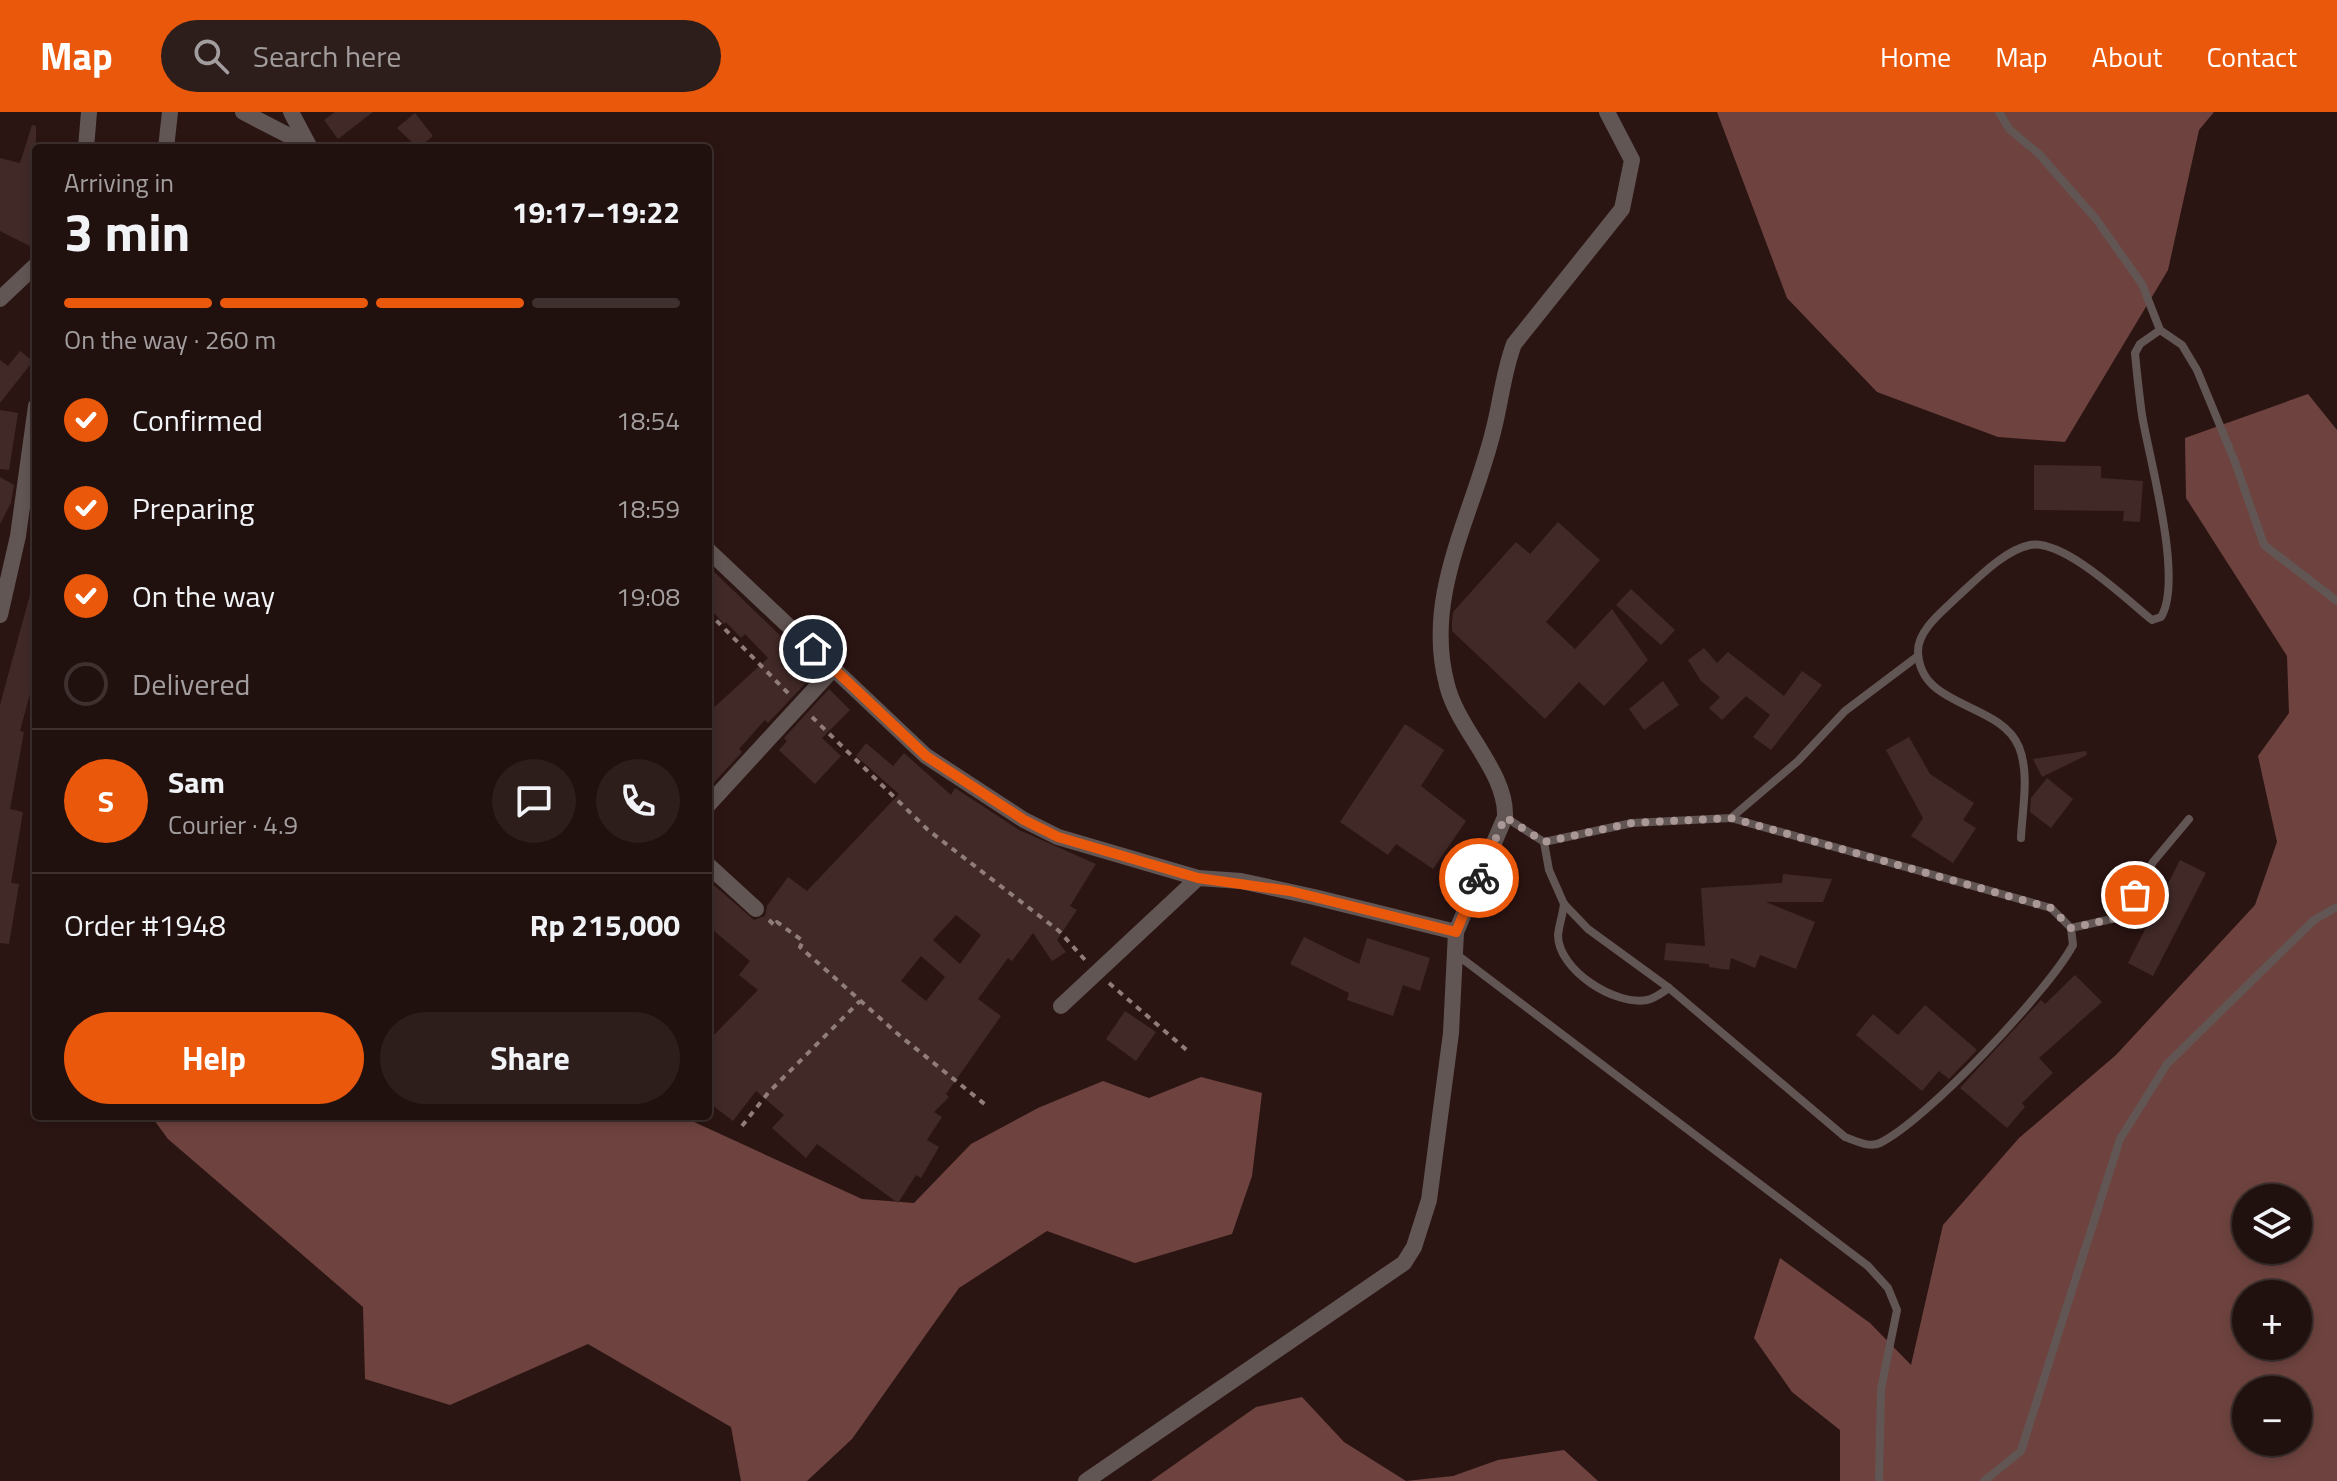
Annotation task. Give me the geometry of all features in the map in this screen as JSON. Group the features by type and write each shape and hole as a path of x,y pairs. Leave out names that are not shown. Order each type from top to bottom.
{"street":[{"path":"86,144 89,112"},
{"path":"166,144 170,112"},
{"path":"243,112 304,144"},
{"path":"291,112 308,144"},
{"path":"1086,1481 1404,1263 1414,1247 1429,1200 1451,1033 1456,932 1505,817 1503,791 1475,746 1448,689 1439,652 1440,613 1457,542 1493,432 1506,367 1514,344 1622,209 1632,160 1607,112"},
{"path":"0,299 32,269"},
{"path":"0,615 18,536 32,435"},
{"path":"712,554 926,756 1024,820 1083,847 1198,878 1241,881 1300,893 1456,932"},
{"path":"712,801 834,668"},
{"path":"712,869 756,909"},
{"path":"1061,1006 1198,878"}],"lane":[{"path":"1999,112 2009,129 2039,154 2096,219 2142,284 2160,330 2182,345 2197,370 2235,462 2264,545 2337,601"},
{"path":"2021,838 2021,756 2013,738 1991,720 1933,689 1918,656 1921,639 1946,608 1974,581 2018,549 2030,545 2058,551 2096,575 2152,620 2161,617 2168,592 2163,508 2142,417 2135,353 2140,344 2160,330"},
{"path":"1731,818 1798,761 1845,711 1918,656"},
{"path":"1505,817 1544,842 1632,823 1731,818 2051,908 2071,928 2073,945 2036,1000 1915,1119 1878,1145 1845,1137 1669,988 1588,929 1564,904 1549,870 1544,842"},
{"path":"2071,928 2121,917 2153,862 2189,819"},
{"path":"1564,904 1558,937 1567,958 1593,986 1619,999 1649,1000 1669,988"},
{"path":"1984,1481 2021,1451 2120,1139 2139,1105 2167,1064 2314,920 2337,907"},
{"path":"1455,953 1868,1266 1888,1288 1897,1310 1881,1389 1879,1481"}],"path":[{"path":"712,616 928,830 1059,931 1098,974 1189,1052"},
{"path":"756,909 775,926 777,922 803,941 800,947 860,1001 987,1106"},
{"path":"742,1126 768,1093 860,1001"}],"shaded area":[{"path":"1717,112 2214,112 2199,130 2168,270 2065,442 1998,437 1877,392 1787,298"},
{"path":"2308,394 2337,430 2337,1481 1840,1481 1840,1430 1792,1392 1754,1338 1780,1258 1870,1323 1911,1365 1943,1225 2019,1138 2116,1055 2255,905 2277,842 2258,756 2289,713 2287,656 2186,498 2185,438"},
{"path":"1201,1077 1262,1093 1252,1176 1232,1234 1135,1263 1047,1231 959,1288 852,1439 807,1481 741,1481 731,1427 588,1344 450,1405 365,1379 363,1307 168,1139 154,1120 690,1120 862,1199 914,1203 971,1144 1038,1108 1103,1081 1149,1098"},
{"path":"1302,1397 1344,1442 1406,1481 1151,1481 1256,1407"},
{"path":"1564,1450 1598,1481 1406,1481 1453,1476 1498,1460"}],"building":[{"path":"335,112 373,112 338,139 324,120"},
{"path":"415,113 433,136 423,144 414,144 397,128"},
{"path":"32,125 36,126 36,144 32,144 32,247 0,231 0,158 20,163"},
{"path":"20,351 32,360 0,403 0,360 8,366"},
{"path":"0,410 18,413 9,470 0,469"},
{"path":"2034,465 2101,466 2101,478 2143,481 2140,522 2123,521 2124,511 2034,510"},
{"path":"0,477 14,485 11,503 0,524"},
{"path":"1558,522 1600,560 1546,622 1575,649 1612,609 1648,660 1604,706 1579,682 1545,719 1452,631 1452,621 1453,612 1516,542 1530,554"},
{"path":"712,570 817,671 768,723 765,720 739,749 742,752 712,785 712,709 768,658 745,634 741,638 726,622 724,624 712,610"},
{"path":"1631,589 1675,630 1661,645 1616,605"},
{"path":"32,591 32,687 20,731 24,732 10,809 23,812 11,883 19,884 9,944 0,943 0,705"},
{"path":"1704,648 1717,663 1728,652 1784,696 1802,671 1822,685 1771,750 1753,737 1770,715 1746,696 1722,720 1709,708 1720,697 1701,681 1688,660"},
{"path":"1663,681 1679,705 1644,730 1629,709"},
{"path":"829,689 850,710 822,738 841,756 815,784 779,750 787,741 784,738"},
{"path":"1405,724 1444,750 1421,786 1466,821 1433,869 1396,844 1388,855 1340,822"},
{"path":"1909,737 1930,774 1974,803 1963,820 1976,828 1953,863 1911,836 1923,818 1886,750"},
{"path":"866,743 893,766 904,753 951,795 955,788 1019,830 1096,864 1070,906 1077,910 1057,940 1066,952 1052,961 1033,933 1012,961 1008,958 978,999 1001,1016 946,1094 949,1097 934,1112 942,1117 927,1140 939,1147 921,1178 916,1175 898,1203 817,1144 806,1158 772,1128 784,1115 756,1091 733,1121 712,1105 712,1037 758,990 739,975 750,961 712,929 712,883 754,920 765,916 767,906 788,877 807,891 899,794 856,756","holes":["956,915 981,935 960,964 933,940","921,956 945,977 926,1001 901,981"]},
{"path":"2086,751 2087,755 2042,777 2033,759"},
{"path":"2047,778 2073,799 2051,828 2030,812 2031,798"},
{"path":"2180,860 2206,873 2153,976 2128,963"},
{"path":"1783,874 1832,879 1823,902 1766,902 1815,922 1796,969 1760,955 1755,968 1731,958 1729,970 1709,967 1709,964 1664,960 1666,943 1705,946 1701,888 1782,883"},
{"path":"1304,937 1359,964 1367,938 1430,958 1420,991 1403,985 1393,1016 1347,1000 1349,993 1290,964"},
{"path":"2075,975 2102,1002 2039,1058 2053,1073 2022,1103 2025,1107 2007,1128 1960,1088 2041,1000 2045,1004"},
{"path":"1925,1005 1977,1050 1949,1079 1939,1071 1922,1091 1856,1035 1873,1014 1898,1035"},
{"path":"1125,1011 1156,1032 1136,1061 1106,1039"}],"way so far":[{"path":"1479,878 1505,817 1544,842 1632,823 1681,818 1731,818 1990,888 2051,908 2071,928 2121,917 2135,895"}],"route":[{"path":"813,649 926,756 1024,820 1083,847 1198,878 1241,881 1290,891 1456,932 1479,878"}]}
